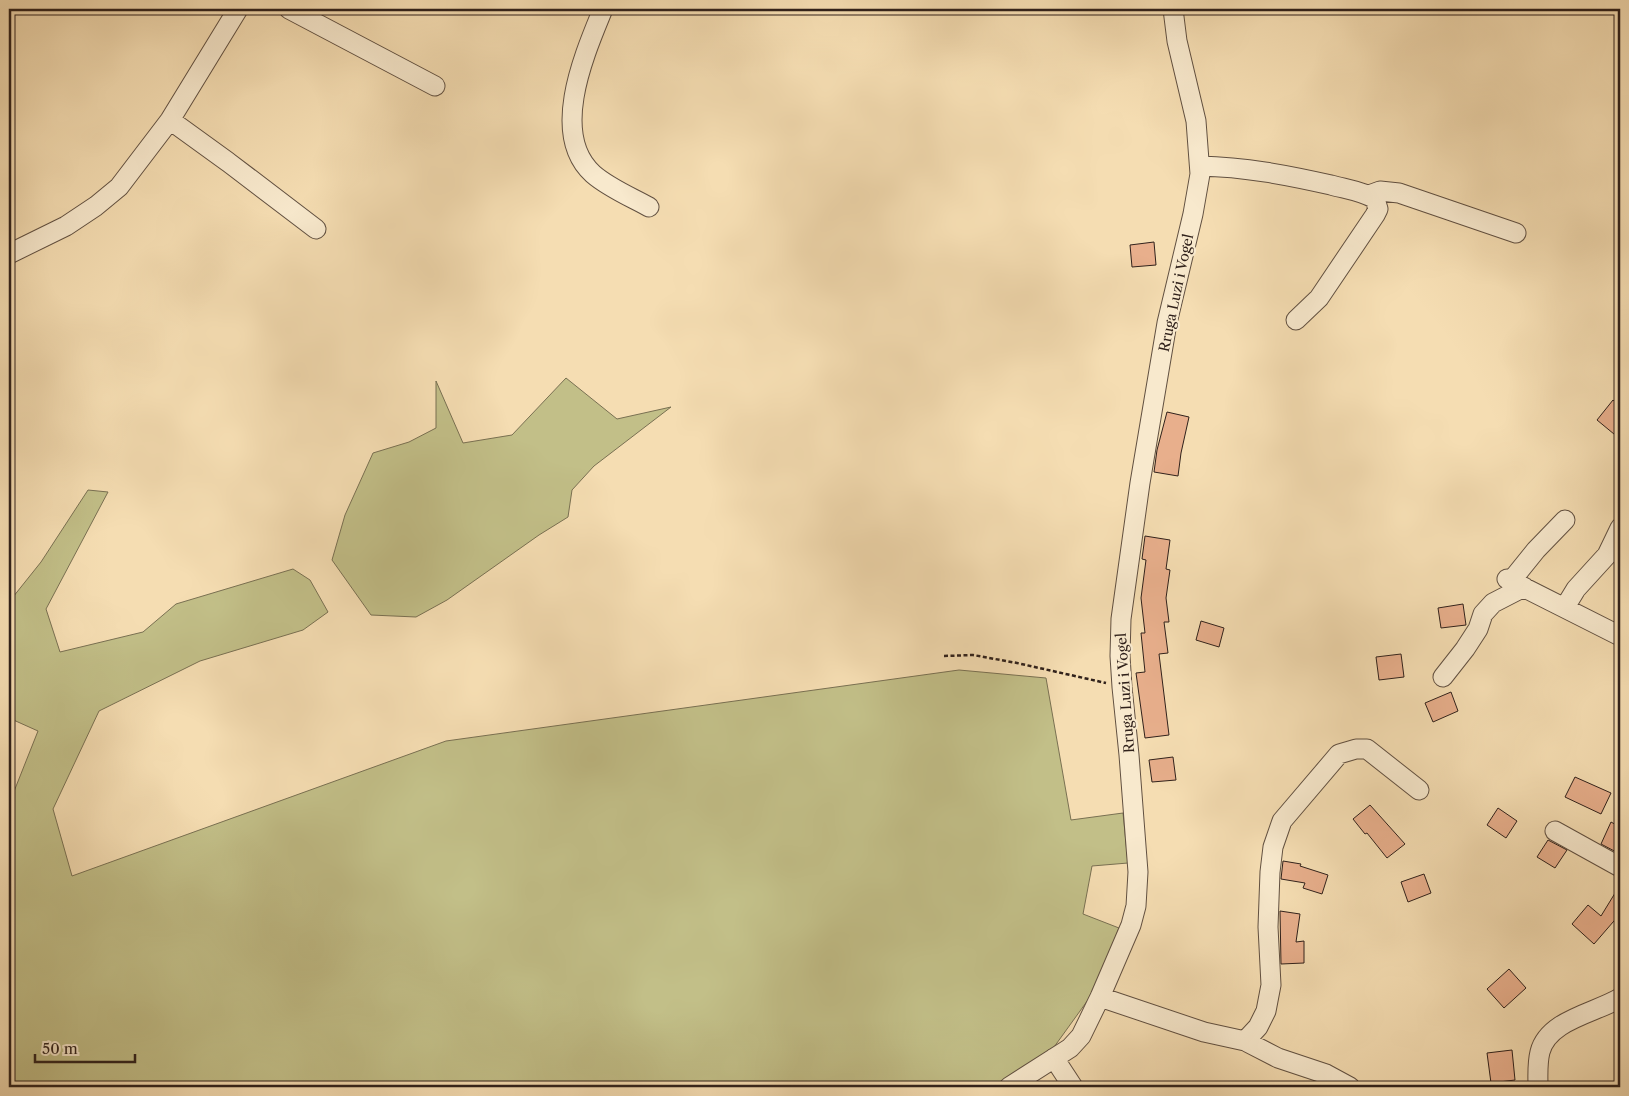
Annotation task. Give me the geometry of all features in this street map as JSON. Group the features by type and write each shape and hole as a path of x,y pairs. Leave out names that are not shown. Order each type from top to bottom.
{"street":[{"path":"9,254 66,226 96,206 119,187 170,120 238,9"},
{"path":"289,9 435,86"},
{"path":"603,9 582,60 576,82 572,126 575,144 582,161 592,173 605,183 649,207"},
{"name":"Rruga Luzi i Vogel","path":"1009,1087 1070,1048 1081,1036 1131,925 1136,906 1138,890 1120,656 1121,619 1140,482 1167,323 1193,214 1200,166 1196,121 1177,41 1173,9"},
{"path":"170,120 316,230"},
{"path":"1200,166 1226,166 1275,172 1369,195 1375,199 1378,210 1375,215 1319,298 1296,320"},
{"path":"1369,195 1380,191 1399,193 1516,233"},
{"path":"1443,677 1478,629 1483,614 1493,603 1506,595 1536,550 1565,520"},
{"path":"1565,607 1576,588 1606,555 1620,528"},
{"path":"1514,582 1620,636"},
{"path":"1245,1041 1258,1027 1266,1011 1271,986 1268,927 1270,872 1273,847 1282,821 1340,754 1356,749 1367,749 1419,790"},
{"path":"1554,831 1620,867"},
{"path":"1100,997 1204,1032 1245,1041 1278,1058 1326,1074 1350,1087"},
{"path":"1538,1087 1540,1052 1546,1038 1564,1024 1620,998"},
{"path":"1054,1058 1073,1087"}],"path":[{"path":"944,656 973,655 1122,687"}],"shaded area":[{"path":"566,378 617,419 671,407 594,466 572,490 568,517 539,535 447,600 416,617 371,615 332,560 345,515 373,453 409,442 436,428 436,381 463,443 512,435"},
{"path":"88,490 108,492 46,609 60,652 143,632 176,604 293,569 310,580 328,612 303,630 200,661 99,711 53,809 72,876 446,741 959,670 1046,678 1071,820 1123,813 1128,863 1092,866 1083,914 1119,928 1093,993 1049,1054 998,1087 9,1087 9,804 38,731 9,718 9,602 41,562"}],"building":[{"path":"1154,242 1156,265 1132,267 1130,245"},
{"path":"1613,400 1620,406 1620,439 1597,420"},
{"path":"1167,412 1189,417 1178,476 1154,472 1157,450"},
{"path":"1145,536 1170,540 1166,569 1170,570 1166,598 1169,622 1164,622 1168,653 1159,654 1169,735 1145,738 1136,673 1145,672 1141,633 1145,633 1141,598 1146,560 1142,559"},
{"path":"1463,604 1466,625 1441,628 1438,608"},
{"path":"1201,621 1224,628 1219,647 1196,640"},
{"path":"1401,654 1404,677 1379,680 1376,657"},
{"path":"1451,692 1458,711 1433,722 1425,703"},
{"path":"1173,757 1176,780 1152,782 1149,760"},
{"path":"1575,777 1611,793 1601,814 1565,797"},
{"path":"1370,805 1405,844 1387,858 1353,819"},
{"path":"1498,808 1517,821 1506,838 1487,825"},
{"path":"1611,822 1620,827 1620,854 1601,844"},
{"path":"1548,840 1567,850 1555,868 1537,857"},
{"path":"1283,861 1301,864 1300,866 1328,875 1322,894 1303,888 1305,883 1281,879"},
{"path":"1424,874 1431,893 1408,902 1401,882"},
{"path":"1620,885 1620,914 1594,944 1572,924 1588,905 1601,916"},
{"path":"1280,911 1300,914 1296,942 1304,941 1304,963 1281,964"},
{"path":"1509,969 1526,988 1504,1008 1487,989"},
{"path":"1512,1050 1515,1080 1491,1083 1487,1053"}]}
